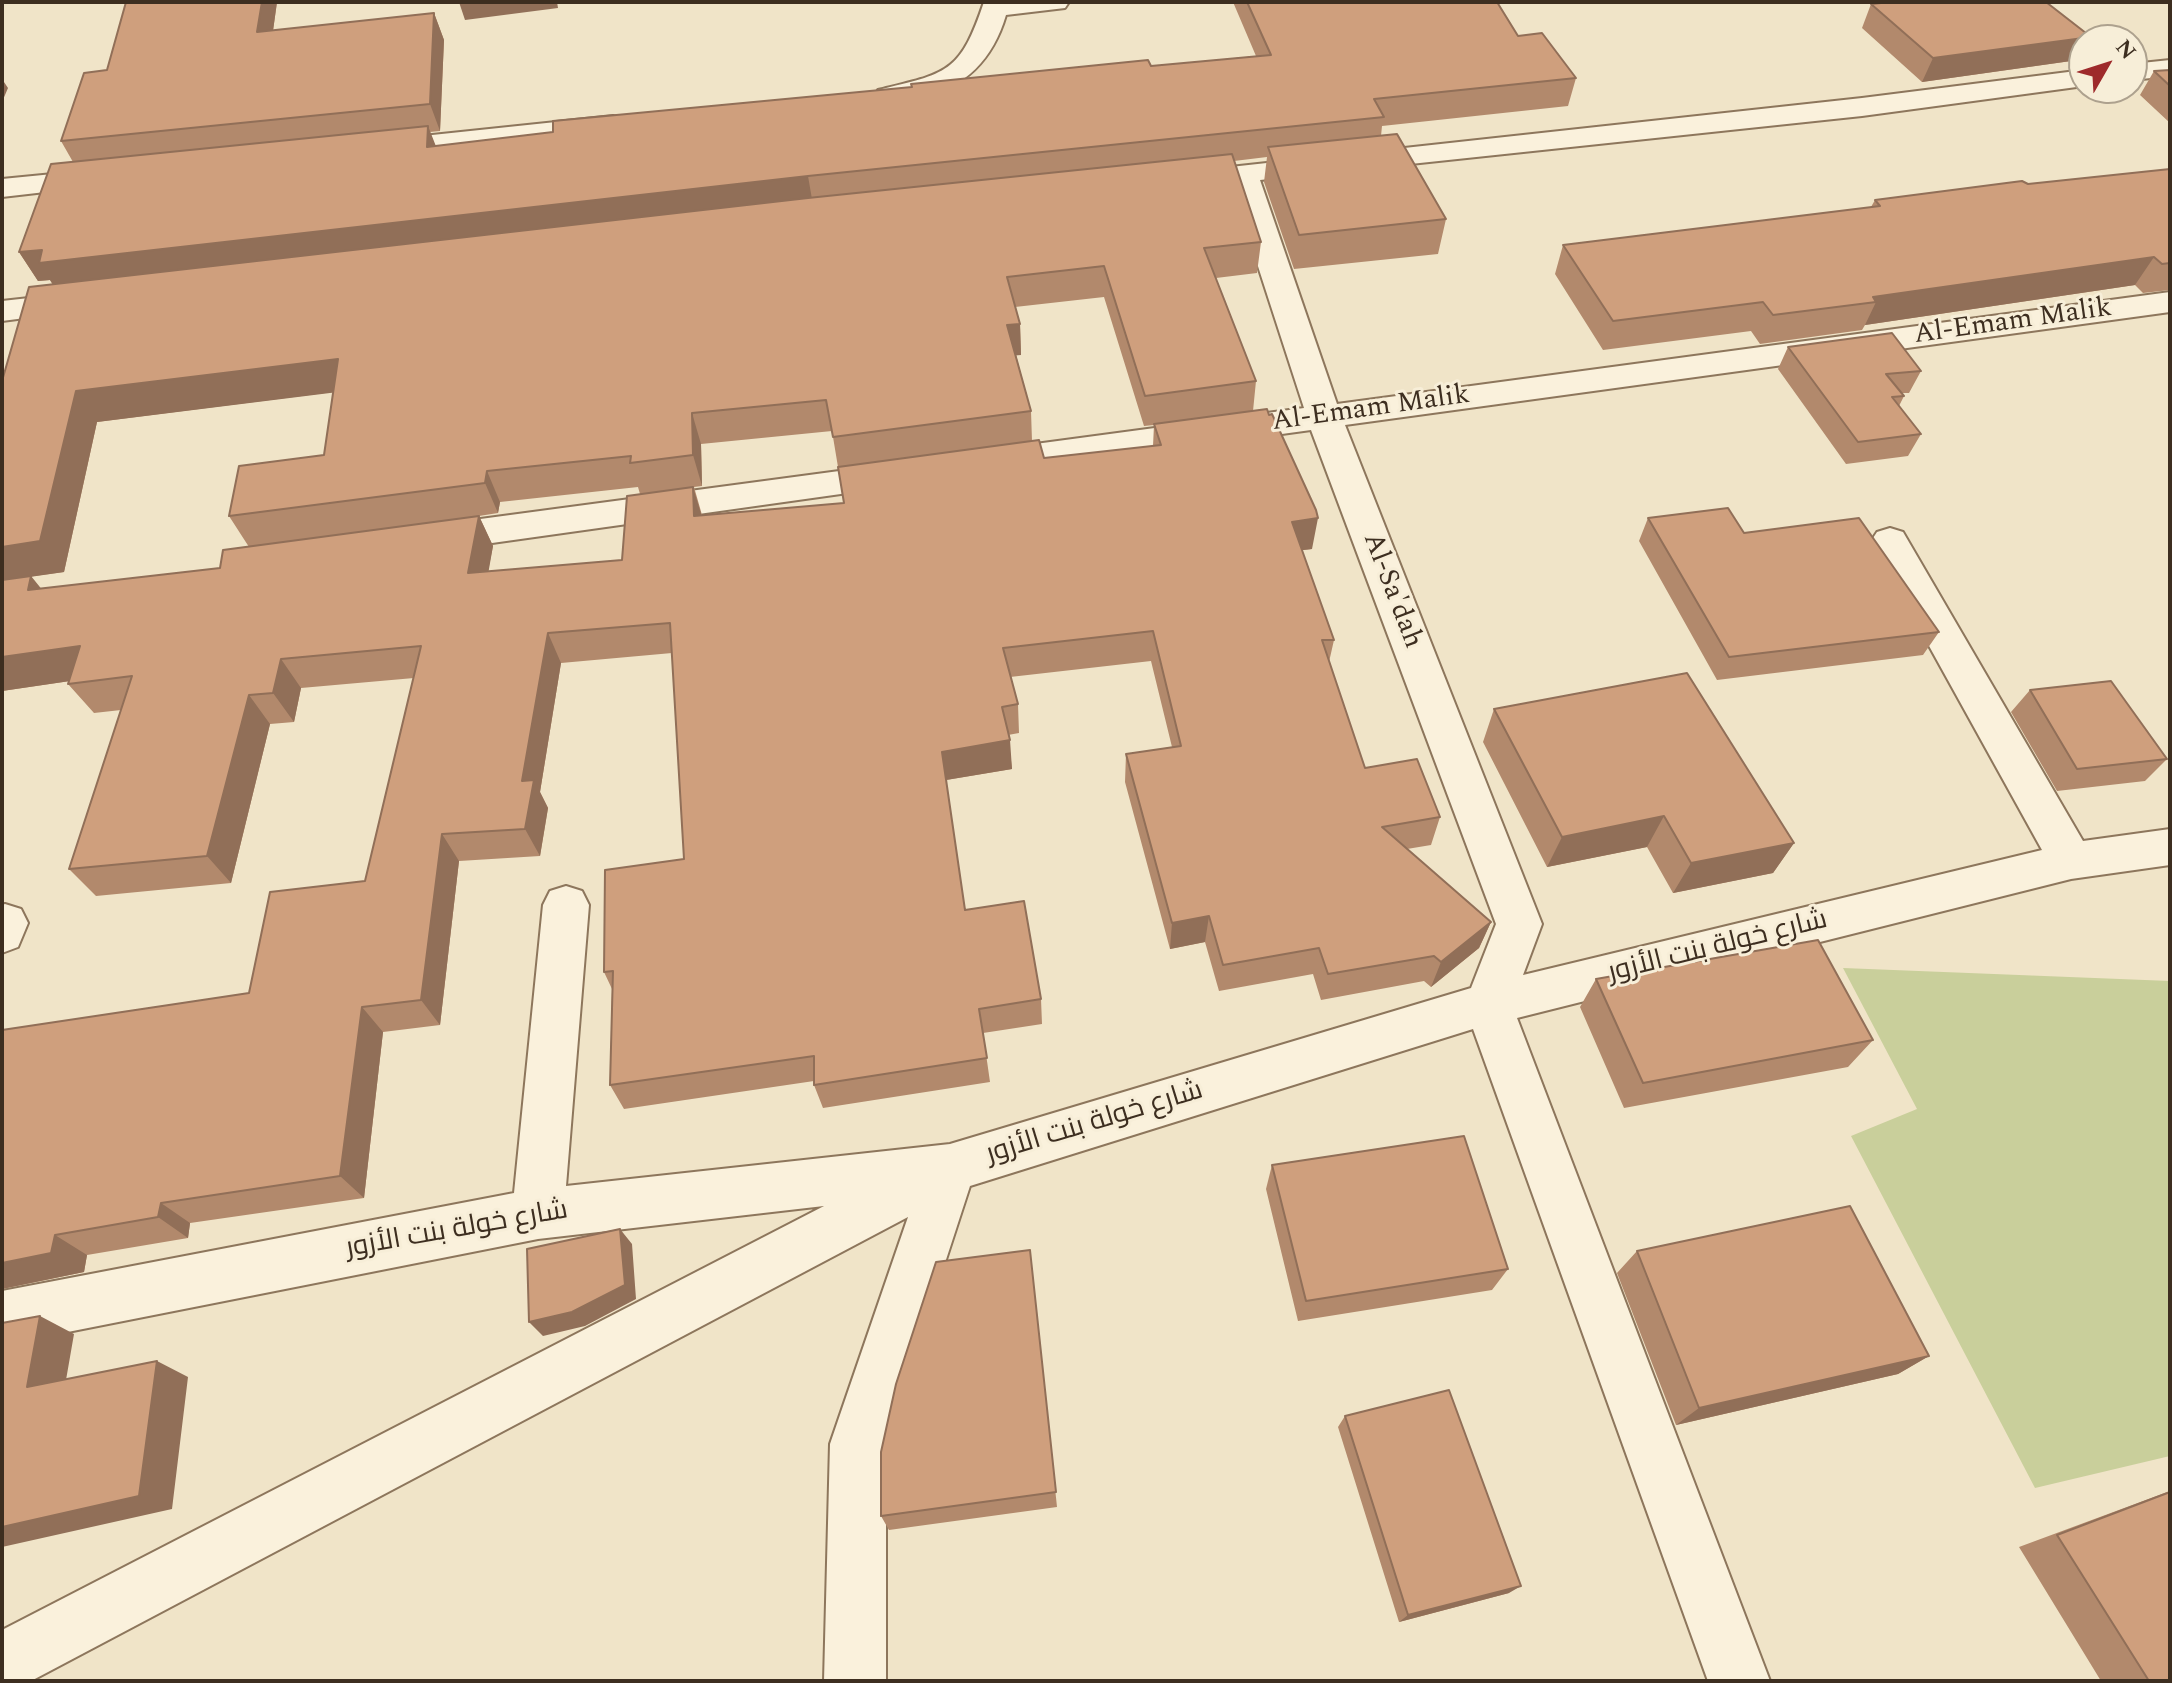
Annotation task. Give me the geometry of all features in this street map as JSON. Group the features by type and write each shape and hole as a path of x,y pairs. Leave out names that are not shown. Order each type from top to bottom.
{"street":[{"path":"866,98 911,92 959,74 974,59 996,5 1056,2"},
{"path":"2148,70 2170,68"},
{"path":"1151,183 1846,108 2068,80"},
{"path":"344,153 645,122"},
{"name":"Al-Sa'dah","path":"1243,174 1324,417 1519,924 1488,1004"},
{"path":"2,188 139,175"},
{"path":"2,311 111,298"},
{"name":"Al-Emam Malik","path":"393,544 2170,302"},
{"path":"1890,541 2071,861"},
{"name":"شارع خولة بنت الأزور","path":"2,1318 538,1214 950,1168 1488,1004 2071,861 2170,847"},
{"path":"538,1214 566,905"},
{"path":"1488,1004 1739,1681"},
{"path":"2,1663 950,1168"},
{"path":"855,1681 858,1444 950,1168"}],"green space":[{"path":"1843,968 2170,981 2170,1456 2035,1488 1851,1136 1917,1109"}],"building":[{"path":"126,2 262,2 257,32 434,13 430,104 61,141 84,73 107,70"},
{"path":"1247,2 1497,2 1518,36 1542,33 1576,78 1374,99 1384,117 808,176 39,263 42,250 19,252 51,164 428,126 427,147 553,132 553,121 912,87 911,84 1148,60 1151,66 1271,55"},
{"path":"2046,2 2074,24 2068,24 2068,40 1933,58 1871,4"},
{"path":"2170,70 2170,86 2154,71"},
{"path":"1397,134 1446,219 1299,235 1268,147"},
{"path":"1232,154 1261,242 1204,248 1256,381 1145,396 1104,266 1007,277 1020,324 1007,325 1031,411 833,437 826,400 692,413 693,455 630,463 631,456 487,471 485,483 229,516 239,466 324,455 338,359 76,391 40,541 2,547 2,381 29,287 808,198"},
{"path":"2170,169 2170,263 2162,264 2154,257 1873,297 1876,302 1773,315 1763,302 1613,321 1563,245 1880,206 1875,200 2022,181 2028,184"},
{"path":"1892,333 1921,371 1886,374 1904,396 1892,397 1921,434 1858,442 1788,347"},
{"path":"1267,409 1316,510 1318,518 1292,522 1334,640 1322,640 1365,768 1417,759 1440,817 1382,827 1491,922 1441,962 1434,956 1328,974 1319,948 1223,965 1209,916 1172,923 1126,754 1181,746 1153,631 1003,648 1018,704 1002,707 1010,740 942,752 965,910 1024,901 1041,999 979,1009 987,1058 814,1085 814,1056 610,1085 613,971 604,972 605,870 684,859 670,623 548,633 522,781 534,780 525,829 442,834 421,1000 362,1007 340,1176 161,1203 158,1217 55,1235 51,1253 2,1263 2,1030 249,993 270,892 365,881 421,646 281,659 273,693 249,695 207,856 69,869 132,676 68,684 80,646 2,657 2,580 31,576 28,590 220,568 223,550 479,516 468,573 622,560 627,496 693,487 694,516 844,503 838,467 1039,440 1044,458 1161,445 1154,424"},
{"path":"1728,508 1744,533 1859,518 1939,632 1729,657 1648,518"},
{"path":"1687,673 1794,843 1691,863 1664,816 1562,837 1494,709"},
{"path":"2111,681 2167,759 2077,769 2030,690"},
{"path":"1818,940 1873,1040 1643,1083 1596,979"},
{"path":"1464,1136 1508,1269 1306,1301 1272,1165"},
{"path":"1850,1206 1929,1356 1699,1408 1637,1251"},
{"path":"620,1229 625,1285 572,1312 529,1322 527,1249"},
{"path":"1030,1250 1056,1492 881,1516 881,1452 896,1384 936,1262"},
{"path":"40,1316 27,1387 157,1361 139,1496 2,1527 2,1323"},
{"path":"1449,1390 1521,1586 1408,1615 1345,1416"},
{"path":"2170,1492 2170,1681 2149,1681 2057,1535"}]}
